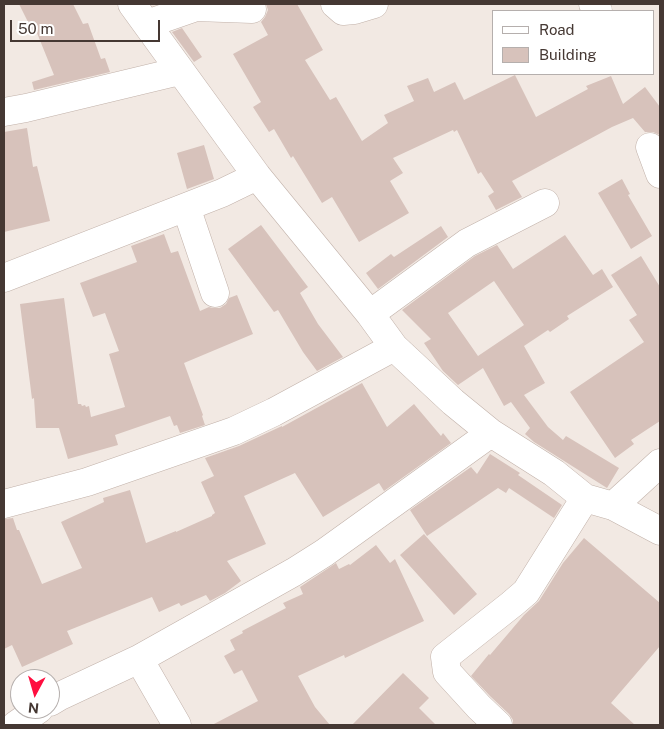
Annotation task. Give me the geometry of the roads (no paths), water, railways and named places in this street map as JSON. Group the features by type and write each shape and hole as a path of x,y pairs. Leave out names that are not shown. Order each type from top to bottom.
{"street":[{"path":"335,4 344,11 374,4"},
{"path":"252,9 196,7 139,14 257,176 370,314 394,347 453,402 491,433 554,473 585,498 613,506 660,531"},
{"path":"4,112 180,72"},
{"path":"650,147 660,174"},
{"path":"4,278 222,193 257,176"},
{"path":"370,314 467,243 545,203"},
{"path":"186,207 215,293"},
{"path":"4,504 88,482 234,431 274,412 394,347"},
{"path":"60,696 138,659 294,572 324,553 491,433"},
{"path":"613,506 660,463"},
{"path":"498,725 447,672 445,657 526,592 585,498"},
{"path":"138,659 177,725"}]}
